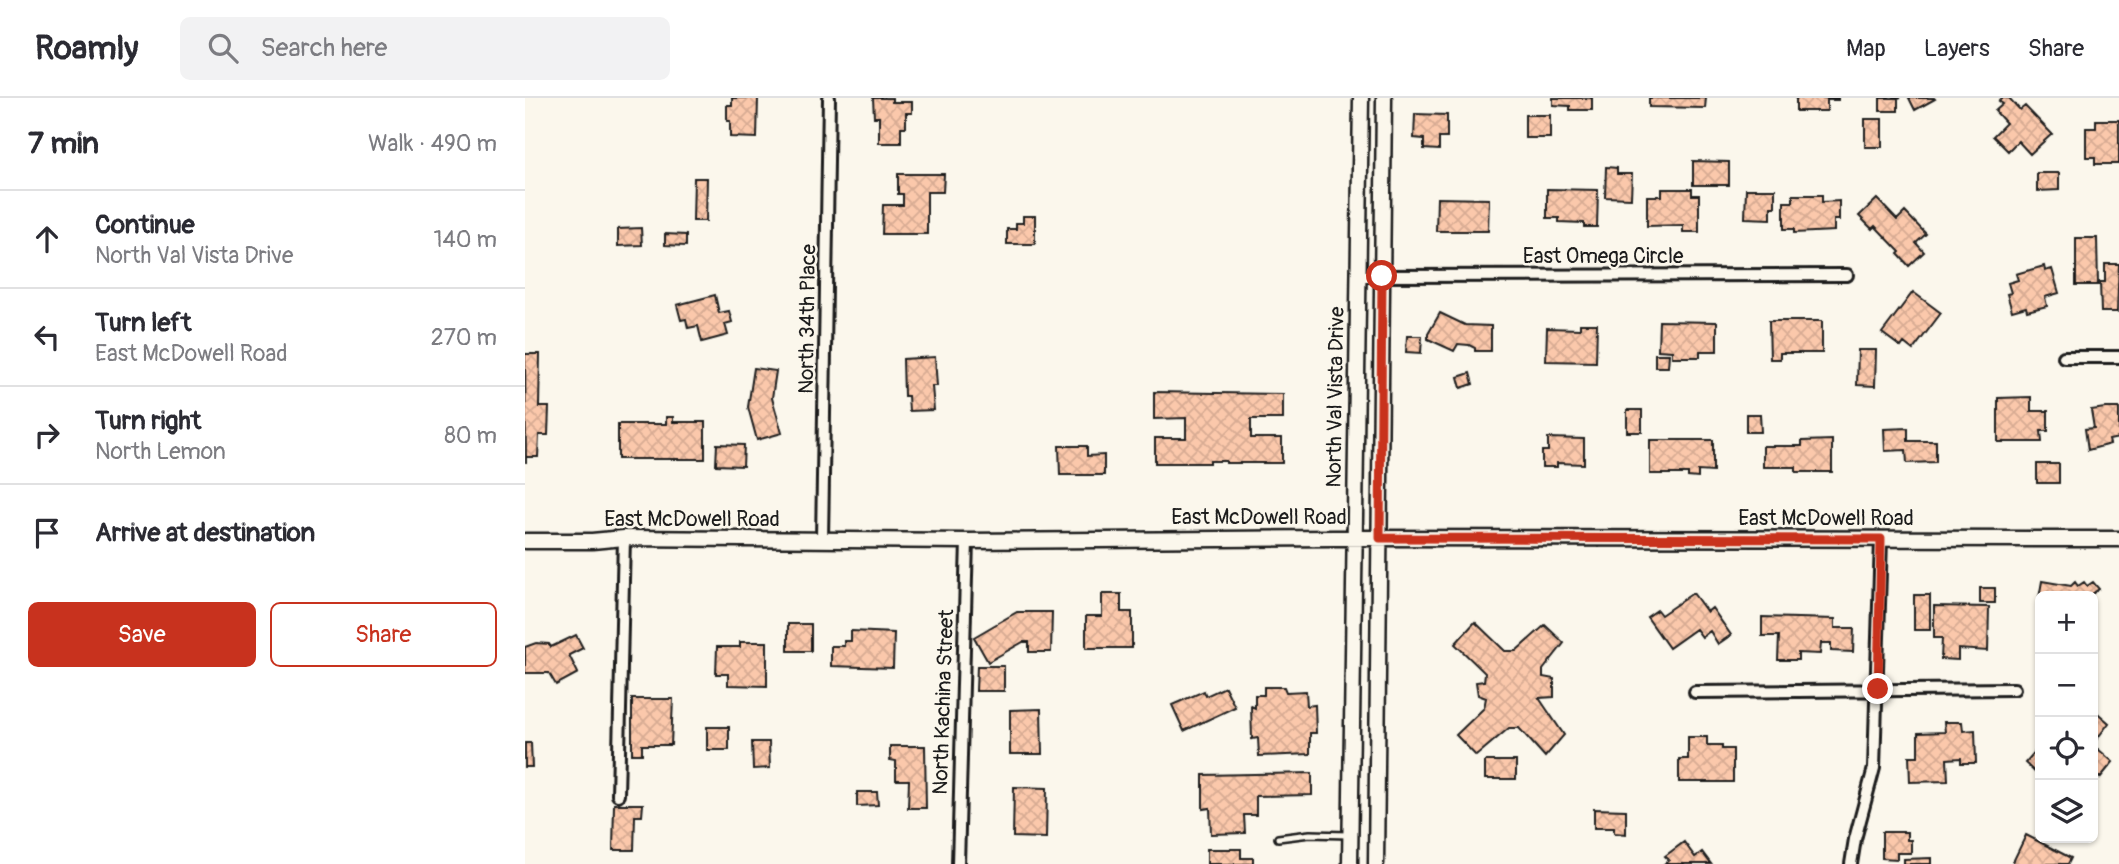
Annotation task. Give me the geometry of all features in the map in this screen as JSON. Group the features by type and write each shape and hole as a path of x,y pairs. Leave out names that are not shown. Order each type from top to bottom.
{"main road":[{"name":"North Val Vista Drive","path":"1350,864 1361,98"},
{"path":"1376,864 1384,98"},
{"name":"East McDowell Road","path":"525,541 624,538 967,541 1354,538 2119,539"},
{"path":"1350,835 1376,835"}],"street":[{"name":"North 34th Place","path":"822,540 829,98"},
{"name":"East Omega Circle","path":"1359,276 1847,275"},
{"path":"2064,357 2119,357"},
{"path":"618,794 624,538"},
{"path":"1851,864 1874,768 1881,539"},
{"name":"North Kachina Street","path":"958,864 967,541"},
{"path":"1695,692 2014,689"}],"lane":[{"path":"1278,838 1310,834 1350,835"}],"building":[{"path":"732,98 758,98 757,138 730,137 727,105 732,105"},
{"path":"873,98 912,102 912,113 906,113 906,127 901,127 901,143 879,143 879,117 874,117"},
{"path":"1553,98 1592,98 1592,110 1570,110 1570,106 1553,105"},
{"path":"1649,98 1706,98 1705,108 1649,107"},
{"path":"1796,98 1838,100 1827,100 1827,111 1796,111"},
{"path":"1880,98 1901,98 1898,99 1898,111 1880,111"},
{"path":"1909,98 1934,98 1935,99 1915,110"},
{"path":"2009,98 2020,110 2025,106 2052,134 2030,154 2018,141 2008,151 1993,136 2006,123 1995,111 2003,104 1999,101"},
{"path":"1415,114 1447,115 1447,138 1439,138 1439,150 1424,149 1424,139 1414,138"},
{"path":"1525,115 1550,115 1550,138 1525,138"},
{"path":"1865,119 1882,119 1882,147 1865,147"},
{"path":"2096,120 2119,120 2119,164 2095,164 2095,157 2086,157 2086,128 2096,128"},
{"path":"1693,161 1729,162 1729,185 1693,185"},
{"path":"1606,167 1617,168 1617,174 1632,174 1631,198 1605,197"},
{"path":"2037,173 2059,173 2059,190 2037,191"},
{"path":"898,174 944,174 943,192 927,192 927,234 882,234 883,205 903,205 903,194 898,194"},
{"path":"694,178 707,178 706,221 693,221"},
{"path":"1547,189 1598,190 1597,227 1584,227 1584,223 1559,222 1559,218 1547,218"},
{"path":"1662,189 1692,189 1692,195 1699,195 1699,232 1683,232 1683,225 1647,226 1647,196 1662,196"},
{"path":"1746,189 1775,189 1775,207 1771,207 1771,219 1745,218"},
{"path":"1793,195 1822,195 1822,202 1839,201 1839,220 1834,220 1834,231 1794,233 1794,229 1784,229 1784,202 1793,202"},
{"path":"1437,198 1489,199 1488,231 1436,231"},
{"path":"1877,199 1897,220 1905,212 1926,234 1916,243 1924,252 1909,266 1898,254 1900,252 1875,226 1872,229 1859,216"},
{"path":"1023,216 1035,216 1035,244 1007,244 1007,229 1016,229 1016,223 1023,223"},
{"path":"641,228 642,245 618,246 618,229"},
{"path":"665,234 686,235 686,246 665,245"},
{"path":"2076,238 2097,238 2098,285 2076,285"},
{"path":"2105,264 2119,264 2117,312 2101,312 2100,282 2105,282"},
{"path":"2044,266 2045,271 2052,269 2059,293 2045,297 2047,306 2027,311 2026,307 2012,311 2007,294 2011,293 2008,283 2018,280 2016,274"},
{"path":"1913,292 1941,313 1913,350 1904,343 1901,347 1882,333"},
{"path":"715,295 719,313 729,311 732,322 725,324 728,335 702,342 698,326 688,328 686,319 681,320 677,305"},
{"path":"1440,313 1465,325 1491,326 1491,351 1475,351 1475,348 1469,345 1458,344 1454,351 1428,339"},
{"path":"1659,321 1717,322 1717,351 1700,351 1700,357 1672,357 1672,351 1658,350"},
{"path":"1769,321 1822,321 1822,353 1780,353 1780,359 1770,359"},
{"path":"1580,324 1597,324 1596,362 1546,361 1547,328 1580,329"},
{"path":"1407,336 1422,336 1421,353 1406,352"},
{"path":"1858,350 1876,350 1875,386 1857,385"},
{"path":"525,354 540,354 539,407 549,407 548,435 539,435 538,457 526,457 526,463"},
{"path":"1655,354 1669,354 1668,367 1655,367"},
{"path":"935,357 937,386 932,386 934,410 909,411 908,396 904,396 903,359"},
{"path":"754,368 776,371 772,398 782,433 757,440 748,407"},
{"path":"1470,373 1473,384 1461,388 1458,377"},
{"path":"1154,392 1283,394 1283,419 1251,419 1251,438 1282,438 1282,463 1155,463 1155,438 1186,438 1186,418 1154,419"},
{"path":"2031,397 2031,411 2048,411 2048,431 2041,431 2042,442 1998,442 1998,398"},
{"path":"2119,408 2119,438 2109,440 2110,444 2088,450 2085,429 2094,428 2091,410"},
{"path":"1627,410 1642,410 1642,432 1627,432"},
{"path":"1746,414 1760,414 1761,432 1746,432"},
{"path":"666,417 673,417 673,422 705,422 705,459 618,459 618,424 666,424"},
{"path":"1908,428 1908,441 1936,441 1936,462 1907,463 1906,450 1885,451 1884,429"},
{"path":"1548,438 1584,439 1584,464 1557,463 1557,467 1542,467 1542,451 1548,451"},
{"path":"1650,440 1713,440 1713,472 1698,471 1698,478 1688,477 1688,474 1650,474"},
{"path":"1832,440 1832,472 1796,472 1796,467 1763,467 1763,446 1802,446 1802,441"},
{"path":"717,444 744,445 743,466 716,465"},
{"path":"1059,446 1087,446 1087,456 1104,455 1104,475 1060,475"},
{"path":"2037,464 2059,464 2059,483 2037,483"},
{"path":"2042,581 2071,586 2075,582 2078,586 2084,582 2087,586 2093,582 2099,589 2096,591 2040,591"},
{"path":"1980,588 1995,588 1995,603 1980,603"},
{"path":"1693,593 1707,612 1712,608 1731,635 1718,644 1710,631 1702,637 1696,629 1669,648 1647,617 1657,610 1661,615"},
{"path":"1102,594 1121,594 1121,612 1132,612 1132,648 1086,648 1086,616 1102,616"},
{"path":"1914,595 1930,595 1930,630 1914,630"},
{"path":"1934,606 1989,607 1988,651 1958,649 1958,660 1941,659 1942,638 1934,638"},
{"path":"1017,612 1052,612 1051,652 1029,652 1029,642 1023,642 988,662 974,637"},
{"path":"1762,617 1835,619 1835,628 1854,628 1853,652 1831,651 1831,643 1821,643 1820,654 1798,653 1798,660 1778,660 1779,636 1762,636"},
{"path":"1475,622 1505,651 1516,651 1545,625 1564,643 1543,670 1543,677 1554,679 1554,697 1539,698 1564,735 1545,757 1519,728 1509,728 1476,756 1456,735 1484,708 1486,698 1478,695 1476,682 1484,681 1485,673 1455,644"},
{"path":"788,624 811,624 811,651 788,651"},
{"path":"851,631 894,633 893,668 831,666 831,646 844,646 844,641 851,641"},
{"path":"576,635 583,648 569,655 578,673 556,685 549,673 525,673 525,647 536,643 549,644 551,647"},
{"path":"740,642 767,642 767,686 728,685 728,674 716,674 717,647 740,647"},
{"path":"977,666 1004,666 1004,691 976,691"},
{"path":"1225,687 1235,707 1184,731 1172,705 1204,691 1206,696"},
{"path":"1264,687 1284,687 1286,692 1306,691 1307,706 1315,705 1316,733 1310,733 1310,754 1259,756 1258,738 1252,739 1251,706 1255,708 1255,695 1264,695"},
{"path":"632,699 673,699 671,745 642,745 642,754 632,754"},
{"path":"1041,709 1042,754 1010,754 1010,710"},
{"path":"2098,713 2109,723 2098,737"},
{"path":"1944,722 1962,722 1963,731 1975,730 1976,763 1961,763 1961,758 1947,759 1948,781 1910,782 1909,756 1918,756 1918,733 1945,732"},
{"path":"707,727 729,727 729,750 707,750"},
{"path":"1688,737 1707,737 1707,745 1722,745 1722,749 1733,749 1733,782 1679,782 1679,759 1688,759"},
{"path":"752,742 769,742 770,768 753,769"},
{"path":"525,743 531,743 532,767 525,767"},
{"path":"890,746 925,746 926,808 908,808 909,780 896,780 896,761 890,760"},
{"path":"2098,749 2113,762 2100,778 2098,776"},
{"path":"2035,752 2035,772 2025,763"},
{"path":"1485,761 1516,761 1516,779 1485,779"},
{"path":"1312,773 1312,795 1256,796 1256,815 1244,815 1245,833 1211,834 1210,808 1203,809 1203,775"},
{"path":"1014,787 1047,788 1046,838 1013,837"},
{"path":"857,792 877,792 878,805 857,806"},
{"path":"614,804 643,804 642,816 635,816 634,850 613,850"},
{"path":"1594,809 1626,810 1626,834 1614,833 1614,828 1594,828"},
{"path":"1882,832 1907,832 1907,840 1911,840 1911,853 1897,853 1897,859 1882,858"},
{"path":"2026,835 2035,840 2035,843 2042,843 2071,858 2068,864 2012,864"},
{"path":"1684,842 1695,857 1702,852 1711,864 1664,864 1669,860 1665,856"},
{"path":"1207,849 1241,849 1241,858 1253,858 1253,864 1207,864"},
{"path":"1931,858 1931,864 1904,864 1904,859"}],"route":[{"path":"1382,276 1380,538 1881,539 1878,689"}]}
